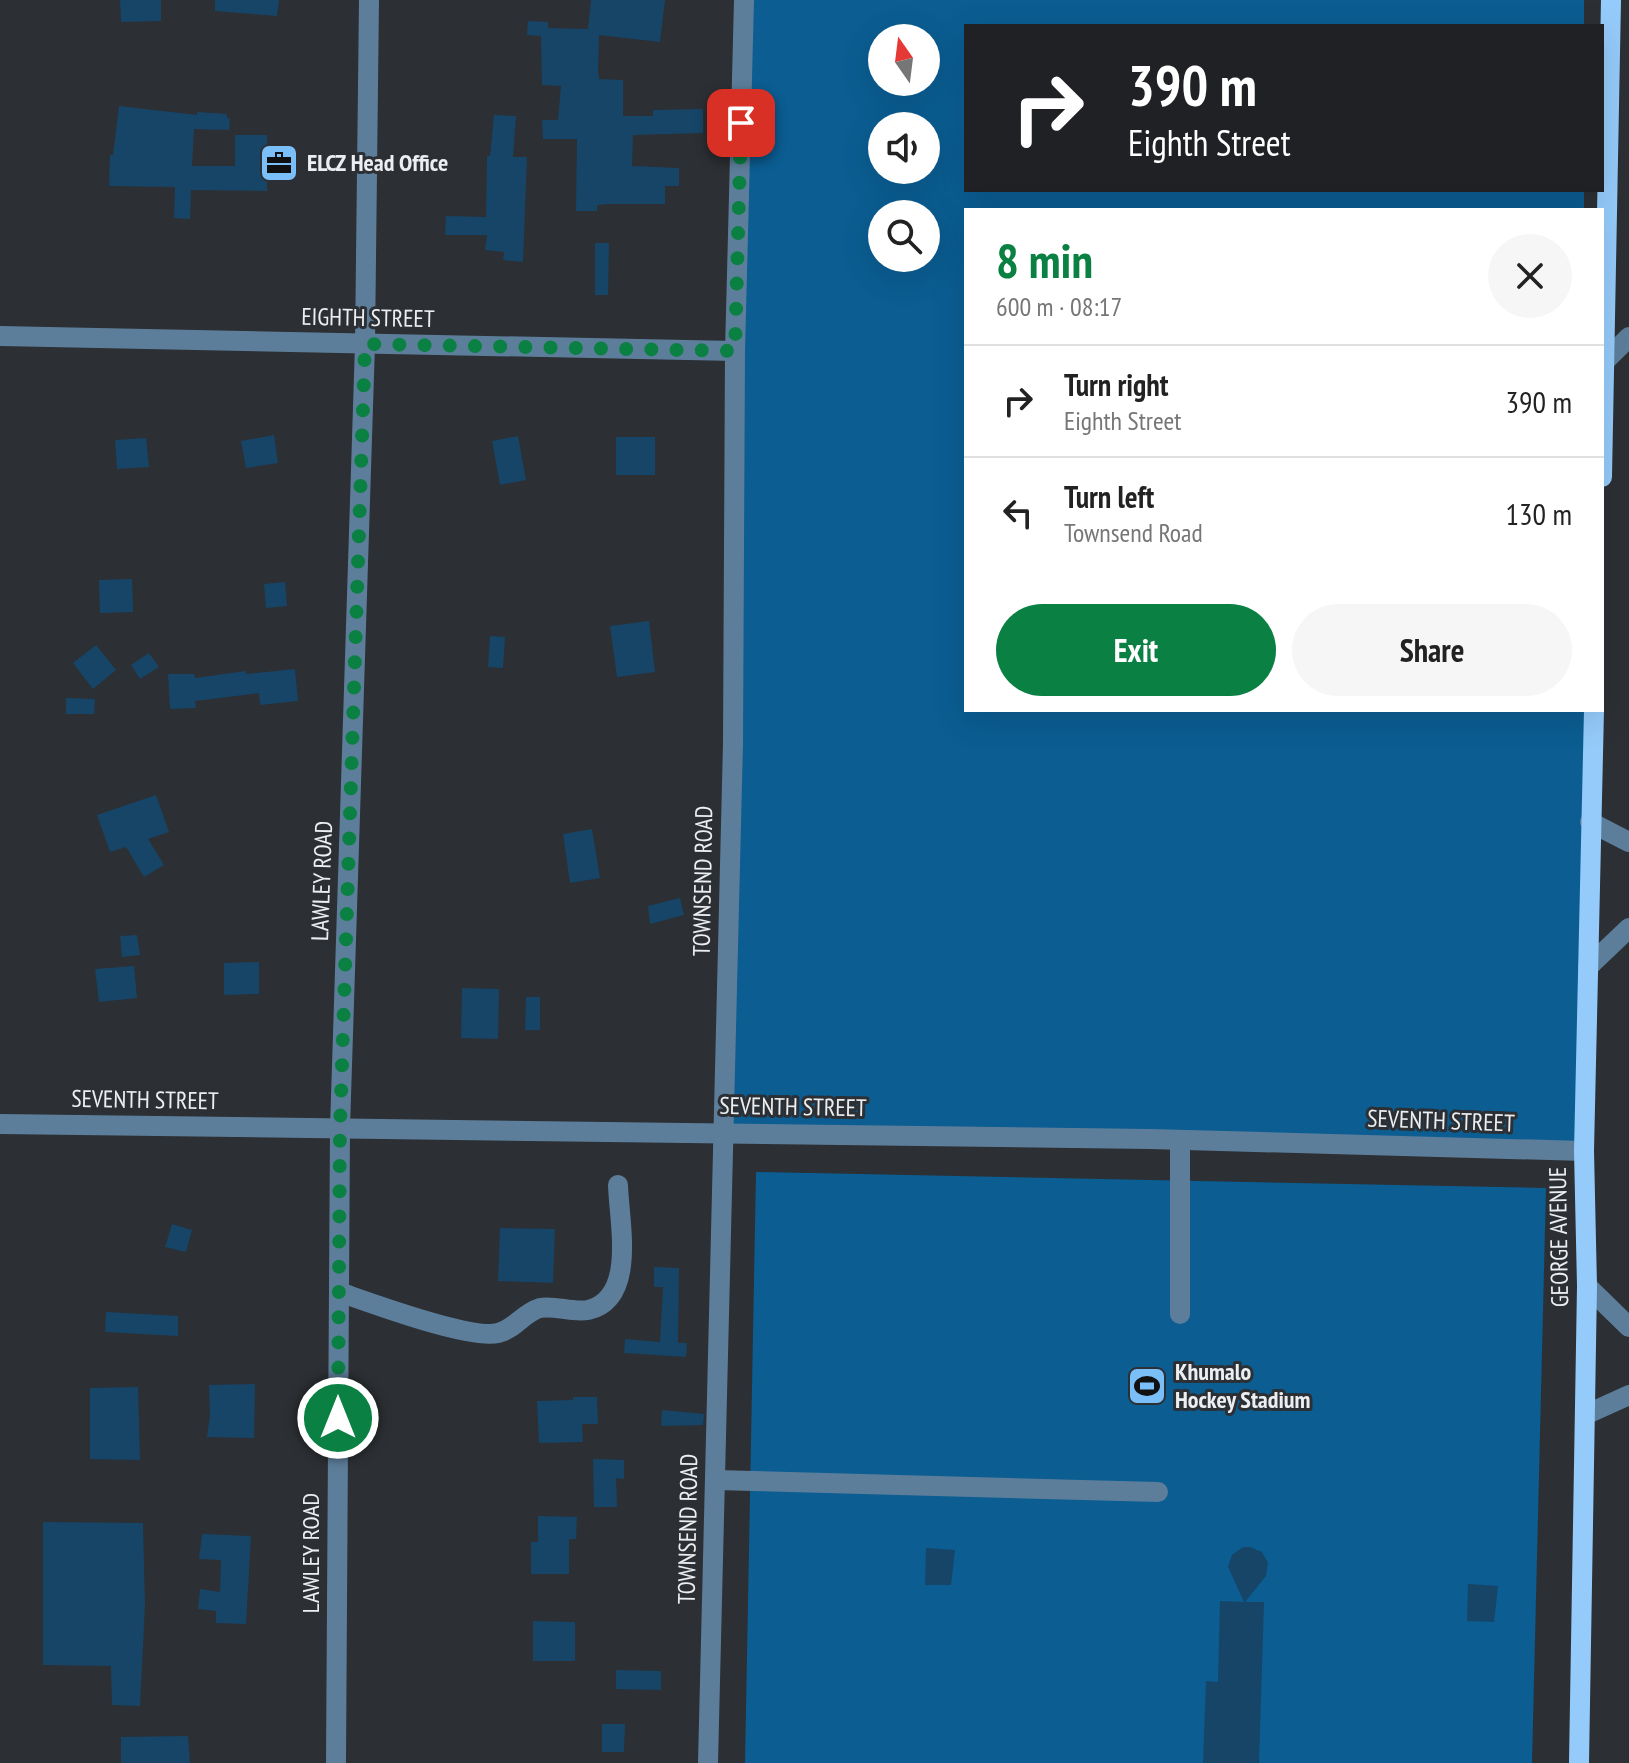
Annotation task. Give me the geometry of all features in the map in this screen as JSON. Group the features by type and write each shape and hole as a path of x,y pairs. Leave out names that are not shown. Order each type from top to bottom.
{"main road":[{"path":"1604,418 1611,0"},
{"name":"GEORGE AVENUE","path":"1579,1763 1587,1286 1584,1151 1594,712"}],"street":[{"name":"LAWLEY ROAD","path":"336,1763 340,1128 365,344 369,0"},
{"name":"TOWNSEND ROAD","path":"708,1763 733,743 735,351 744,0"},
{"name":"EIGHTH STREET","path":"0,336 735,351"},
{"path":"1606,360 1629,337"},
{"path":"1590,822 1629,842"},
{"path":"1588,967 1629,928"},
{"name":"SEVENTH STREET","path":"0,1124 723,1132 1584,1151"},
{"path":"1180,1140 1180,1314"},
{"path":"339,1292 482,1335 508,1330 536,1309 588,1310 609,1301 619,1284 618,1185"},
{"path":"1587,1286 1629,1327"},
{"path":"1585,1415 1629,1395"},
{"path":"715,1480 1158,1492"}],"shaded area":[{"path":"748,0 1584,0 1584,24 964,24 964,192 1584,192 1584,208 964,208 964,712 1584,712 1584,1151 723,1132"},
{"name":"Khumalo Hockey Stadium","path":"756,1172 1546,1188 1532,1763 745,1763"}],"building":[{"path":"120,0 161,0 161,21 121,22"},
{"path":"215,0 279,0 277,16 215,11"},
{"path":"591,0 665,0 660,42 599,35 598,70 599,79 623,80 623,116 653,116 653,110 703,109 703,133 633,135 632,166 679,168 679,186 665,186 665,204 597,205 597,211 576,211 577,139 543,139 542,120 558,120 561,86 542,85 541,36 527,35 528,21 548,22 548,28 588,29"},
{"path":"119,106 197,115 197,112 227,114 229,130 194,129 192,166 235,166 235,135 267,135 267,191 191,190 190,219 174,218 175,187 109,186 110,155 113,155"},
{"path":"494,115 516,116 513,157 527,157 523,262 503,260 504,252 485,250 487,235 445,235 446,216 486,217 487,156 490,156"},
{"path":"595,243 609,243 608,295 595,295"},
{"path":"274,435 278,463 246,468 241,441"},
{"path":"518,436 526,480 500,485 492,441"},
{"path":"616,437 655,437 655,475 616,475"},
{"path":"146,438 149,467 117,469 115,440"},
{"path":"132,579 133,612 100,613 99,580"},
{"path":"285,582 287,606 266,608 264,584"},
{"path":"649,621 655,672 617,677 610,626"},
{"path":"490,636 505,637 503,668 488,667"},
{"path":"96,645 116,670 93,689 73,663"},
{"path":"149,653 159,667 140,679 131,665"},
{"path":"295,669 298,701 260,705 259,693 195,701 196,708 170,709 168,674 194,674 195,678 246,671 246,674"},
{"path":"66,698 95,699 94,714 66,714"},
{"path":"156,795 169,832 148,839 164,865 144,877 126,847 110,852 97,815"},
{"path":"592,829 600,878 570,883 563,834"},
{"path":"680,898 684,915 650,924 648,906"},
{"path":"137,935 140,955 122,957 120,936"},
{"path":"259,962 259,994 224,995 224,963"},
{"path":"134,966 137,998 99,1002 95,969"},
{"path":"462,988 499,989 498,1039 461,1038"},
{"path":"526,997 540,997 540,1030 525,1030"},
{"path":"172,1224 192,1230 186,1252 165,1247"},
{"path":"500,1228 555,1229 553,1283 498,1281"},
{"path":"654,1267 679,1268 678,1343 687,1343 686,1357 624,1353 625,1339 660,1342 663,1287 654,1287"},
{"path":"106,1312 178,1316 178,1336 105,1332"},
{"path":"255,1384 254,1438 207,1437 209,1385"},
{"path":"138,1387 140,1460 90,1459 90,1388"},
{"path":"573,1397 597,1397 598,1424 582,1424 583,1442 539,1443 537,1401 573,1400"},
{"path":"662,1410 704,1414 703,1425 661,1426"},
{"path":"593,1459 624,1460 624,1479 616,1478 617,1507 594,1507"},
{"path":"538,1516 577,1517 576,1539 569,1539 569,1574 531,1574 531,1542 538,1542"},
{"path":"43,1522 143,1523 145,1605 140,1706 112,1705 111,1666 43,1665"},
{"path":"202,1534 251,1536 246,1624 216,1623 216,1611 198,1609 200,1589 220,1592 221,1560 199,1559"},
{"path":"1243,1547 1262,1552 1268,1563 1266,1576 1245,1602 1264,1602 1259,1763 1203,1763 1206,1681 1218,1682 1220,1601 1244,1602 1228,1567 1232,1555"},
{"path":"926,1548 955,1550 951,1585 925,1585"},
{"path":"1468,1584 1498,1586 1494,1622 1467,1621"},
{"path":"533,1621 575,1622 575,1661 533,1661"},
{"path":"616,1670 661,1671 661,1690 616,1689"},
{"path":"602,1724 625,1724 624,1752 602,1752"},
{"path":"188,1736 190,1763 121,1763 121,1737"}],"place":[{"name":"ELCZ Head Office","path":"279,163"},
{"name":"Khumalo Hockey Stadium","path":"1147,1386"}],"route":[{"path":"338,1418 340,1128 365,344 735,351 741,123"}]}
